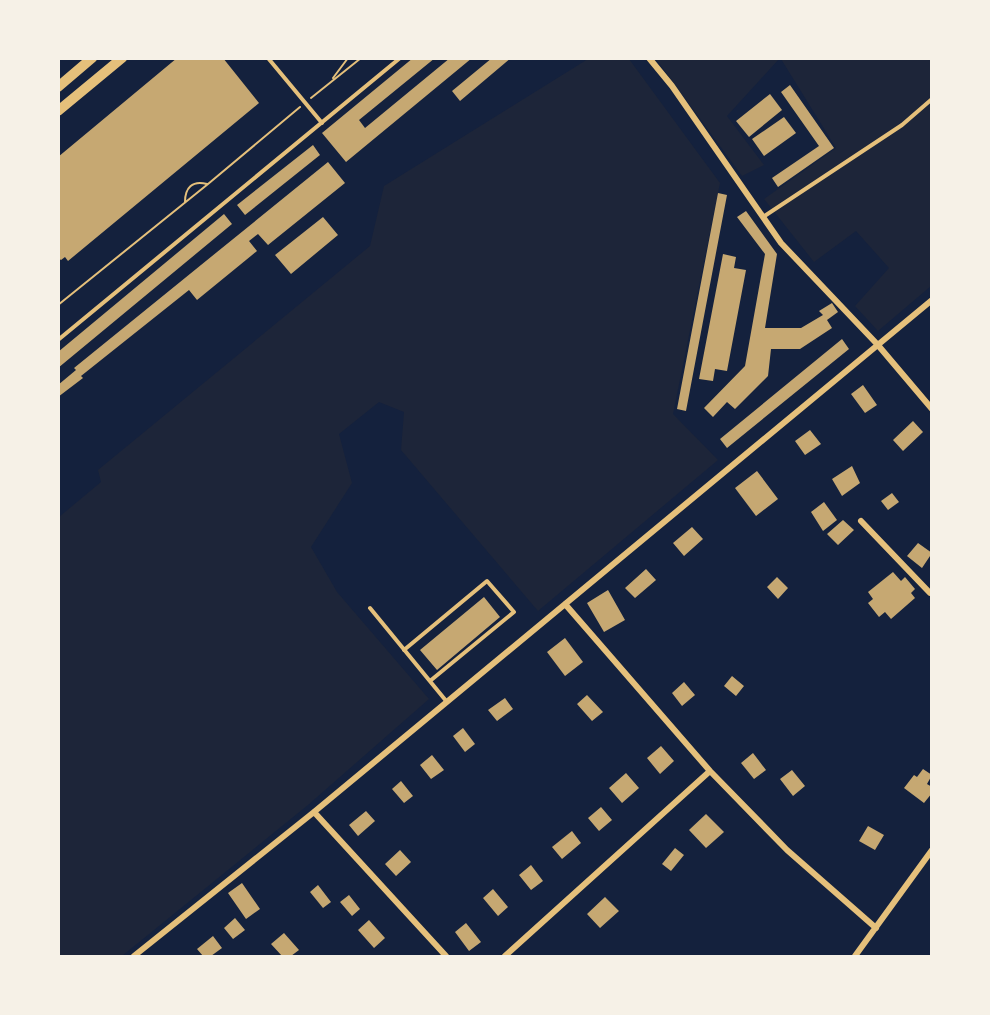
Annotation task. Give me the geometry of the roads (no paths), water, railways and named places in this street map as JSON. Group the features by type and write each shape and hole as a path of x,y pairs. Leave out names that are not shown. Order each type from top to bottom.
{"main road":[{"path":"58,87 92,58"},
{"path":"58,111 122,58"}],"street":[{"path":"649,58 672,87 781,243 878,344 932,409"},
{"path":"135,957 314,812 932,300"},
{"path":"861,521 930,593 932,592"},
{"path":"565,604 710,771 787,850 876,928"},
{"path":"505,957 710,771"},
{"path":"314,812 446,957"},
{"path":"855,957 932,850"}],"lane":[{"path":"268,58 322,123"},
{"path":"58,340 400,58"},
{"path":"762,218 902,125 932,99"},
{"path":"404,650 488,581 514,612 430,681"},
{"path":"370,608 447,702"}]}
